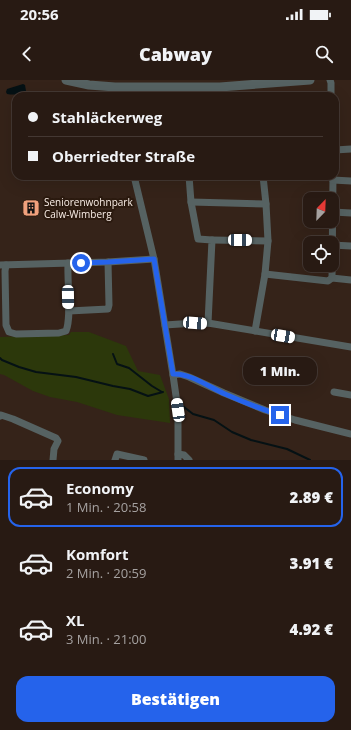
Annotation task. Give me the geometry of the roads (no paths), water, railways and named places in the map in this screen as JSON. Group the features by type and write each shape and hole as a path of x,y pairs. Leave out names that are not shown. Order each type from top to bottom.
{"street":[{"path":"66,80 115,92 220,84 310,80"},
{"path":"330,80 331,92"},
{"path":"339,150 351,149"},
{"path":"339,179 351,180"},
{"path":"135,180 154,259 173,374 178,410 178,457 184,455 189,460"},
{"path":"189,180 191,202 198,241 268,241"},
{"path":"255,331 265,274 268,241 263,180"},
{"path":"333,180 333,192"},
{"path":"191,202 266,204"},
{"path":"339,212 351,213"},
{"path":"208,324 212,240"},
{"path":"339,245 351,246"},
{"path":"68,263 69,311 68,326 66,331 59,333 16,334 9,332 6,325 5,271 3,265 154,259"},
{"path":"69,311 108,309 108,262"},
{"path":"332,272 332,278"},
{"path":"265,274 328,281 332,278 351,280"},
{"path":"165,325 195,323 208,324 351,347"},
{"path":"173,374 180,374 189,377 224,394 265,410 295,420 351,434"},
{"path":"334,392 351,395"},
{"path":"0,416 13,419 56,438 58,441 54,448 53,460"},
{"path":"115,460 117,454 144,460"}],"waterway":[{"path":"113,354 117,364 129,368 162,392"},
{"path":"0,358 19,367 36,372 76,377 130,389 148,396 163,392"},
{"path":"184,407 193,414 214,420 232,432 251,440 287,449 310,460"}],"place":[{"name":"Seniorenwohnpark Calw-Wimberg","path":"31,208"}]}
